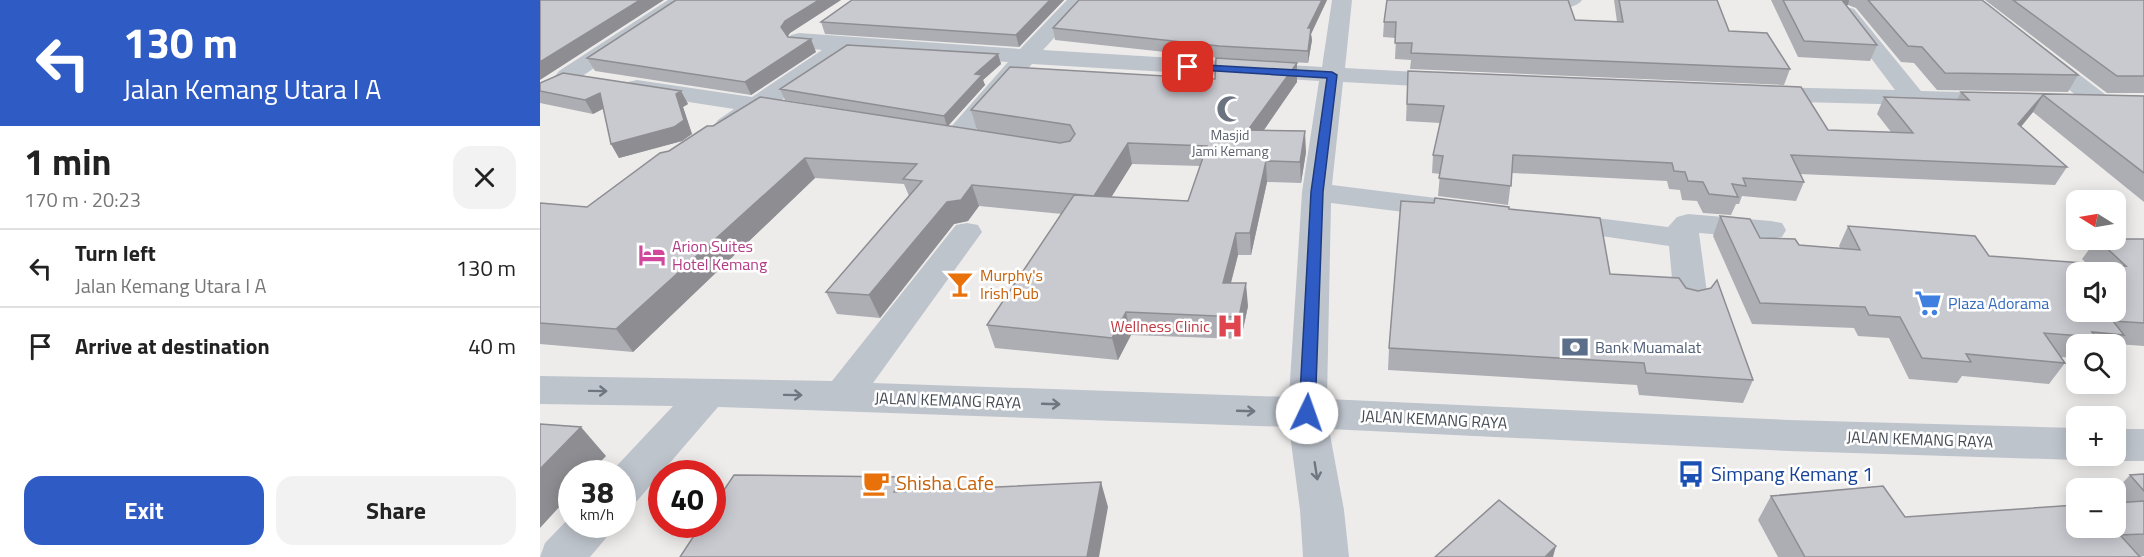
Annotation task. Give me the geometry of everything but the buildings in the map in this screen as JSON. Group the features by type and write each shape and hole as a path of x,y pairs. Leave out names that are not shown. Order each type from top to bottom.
{"street":[{"path":"682,0 557,82 607,82 792,111"},
{"path":"957,138 1034,48 1079,0"},
{"path":"1326,557 1322,510 1307,413 1317,192 1342,0"},
{"path":"1469,0 1558,4 1572,0"},
{"path":"1969,0 2108,101 2062,100"},
{"path":"1847,13 1915,99"},
{"path":"824,22 799,40 845,45 1034,48 1332,75 1476,82"},
{"path":"709,138 845,45"},
{"path":"1741,93 2029,100"},
{"path":"1317,192 1469,211"},
{"path":"1527,218 1683,239"},
{"path":"1691,300 1683,227 1688,223 1772,230"},
{"path":"842,396 967,232"},
{"name":"JALAN KEMANG RAYA","path":"540,390 842,396 2066,444"},
{"path":"636,473 707,394"},
{"path":"2126,445 2144,445"},
{"path":"561,557 578,538"}],"place":[{"name":"Masjid Jami Kemang","path":"1230,109"},
{"name":"Arion Suites Hotel Kemang","path":"652,255"},
{"name":"Murphy's Irish Pub","path":"960,284"},
{"name":"Plaza Adorama","path":"1928,303"},
{"name":"Wellness Clinic","path":"1230,326"},
{"name":"Bank Muamalat","path":"1575,347"},
{"name":"Simpang Kemang 1","path":"1691,474"},
{"name":"Shisha Cafe","path":"876,483"}],"route":[{"path":"1188,67 1332,75 1317,192 1307,413"}]}
